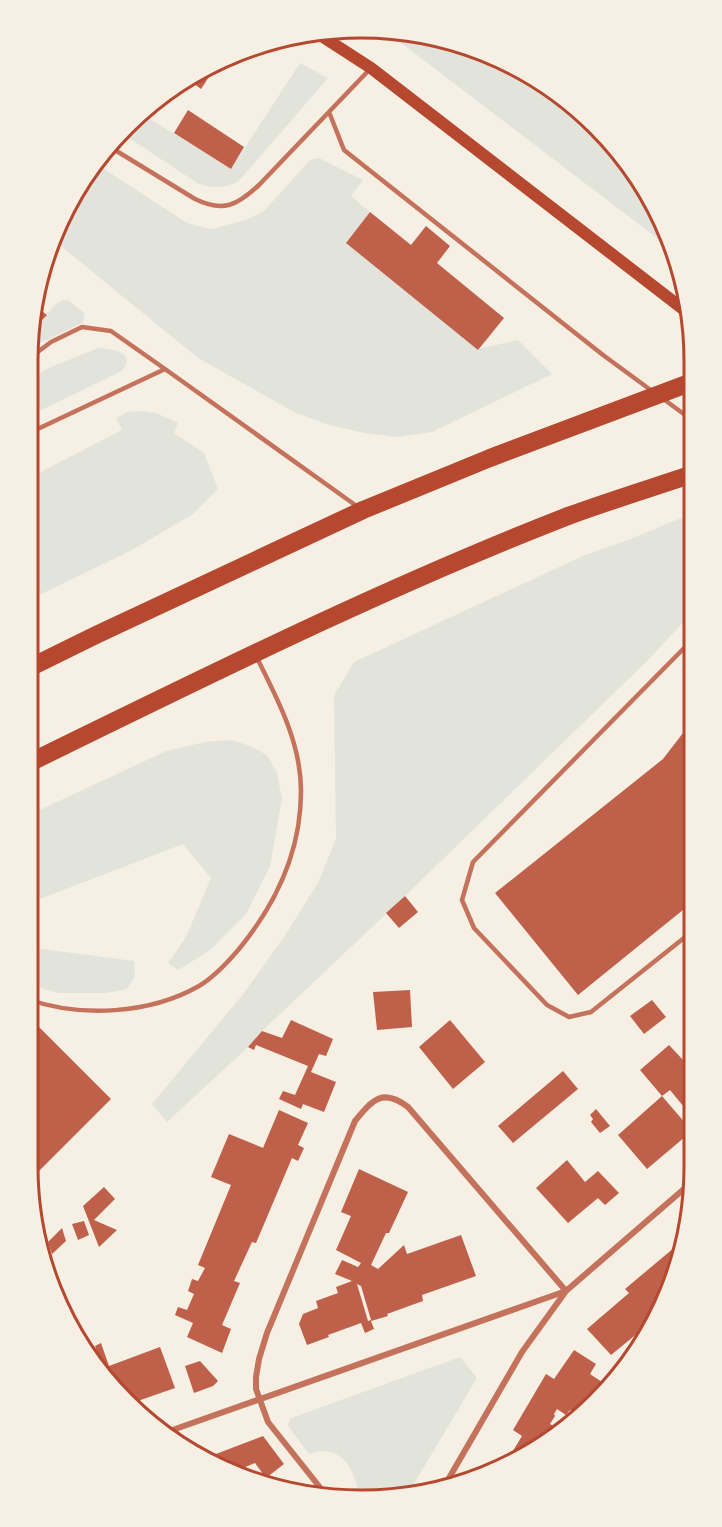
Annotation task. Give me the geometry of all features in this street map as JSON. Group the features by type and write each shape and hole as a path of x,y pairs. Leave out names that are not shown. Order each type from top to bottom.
{"highway":[{"path":"38,664 363,510 490,458 684,385"},
{"path":"38,759 254,653 464,558 569,516 684,477"}],"main road":[{"path":"327,39 371,68 680,306"}],"street":[{"path":"321,1487 268,1422 256,1389 256,1377 267,1333 356,1121 367,1106 376,1099 386,1096 408,1107 566,1291"},
{"path":"450,1477 522,1352 566,1291 684,1189"},
{"path":"173,1430 566,1291"}],"lane":[{"path":"116,151 195,200 221,207 233,204 245,198 259,185 371,68"},
{"path":"328,112 344,150 603,355 684,414"},
{"path":"38,352 51,342 82,327 111,331 363,510"},
{"path":"38,429 165,369"},
{"path":"684,648 473,862 462,900 474,928 547,1005 569,1017 591,1012 684,938"},
{"path":"38,1003 79,1010 130,1010 169,1000 201,985 229,962 255,929 277,893 291,858 299,824 301,790 298,759 291,732 254,653"}],"shaded area":[{"path":"396,39 445,49 485,62 523,81 558,104 590,132 618,164 641,199 662,242"},
{"path":"300,63 328,78 238,182 227,186 217,187 197,183 128,137 148,118 231,169"},
{"path":"319,158 363,180 351,196 370,212 347,242 478,349 518,340 552,374 432,432 398,437 329,425 296,413 198,358 59,245 81,199 102,167 187,223 211,229 243,221 263,212 310,160"},
{"path":"63,300 69,301 84,313 84,319 82,323 38,343 40,322 57,303"},
{"path":"98,348 121,353 127,360 122,371 38,412 38,374"},
{"path":"127,412 156,413 178,423 174,433 204,453 218,489 193,514 132,550 38,596 38,473 122,430 116,418"},
{"path":"684,517 684,622 646,662 405,896 167,1122 152,1104 244,993 284,937 318,883 336,839 334,695 354,662 585,555"},
{"path":"232,740 267,755 277,773 282,799 270,866 246,914 209,951 178,970 168,963 186,937 211,878 183,844 38,900 38,811 166,751 205,742"},
{"path":"38,948 134,961 135,976 127,989 107,993 58,993 38,987"},
{"path":"460,1357 477,1378 413,1485 357,1490 355,1478 349,1466 340,1457 323,1451 309,1454 288,1426 290,1419"}],"building":[{"path":"210,75 201,89 194,84"},
{"path":"188,110 244,147 231,169 174,133"},
{"path":"370,212 411,245 426,226 450,246 437,263 504,318 478,350 346,243"},
{"path":"42,311 47,315 40,322"},
{"path":"684,732 684,909 578,995 495,893 663,759"},
{"path":"405,896 418,912 399,928 386,913"},
{"path":"410,990 412,1027 377,1030 373,992"},
{"path":"652,1000 666,1017 644,1034 630,1016"},
{"path":"291,1020 333,1039 326,1056 319,1054 311,1072 336,1082 324,1112 303,1104 301,1109 279,1099 283,1091 295,1095 308,1066 256,1045 254,1050 248,1047 262,1031 282,1038"},
{"path":"450,1020 485,1062 453,1089 419,1047"},
{"path":"38,1028 111,1099 38,1172 38,1166"},
{"path":"669,1045 684,1061 684,1107 670,1090 662,1096 640,1070"},
{"path":"563,1071 578,1089 513,1143 498,1126"},
{"path":"662,1096 684,1122 684,1138 647,1169 618,1135"},
{"path":"596,1109 610,1126 600,1133 591,1122 593,1119 590,1115"},
{"path":"279,1110 308,1123 298,1145 304,1148 298,1161 292,1158 256,1243 252,1242 234,1281 240,1283 222,1325 231,1329 222,1353 187,1337 193,1323 175,1315 178,1307 187,1310 194,1294 188,1291 192,1279 198,1281 205,1268 198,1265 231,1185 211,1177 229,1134 263,1148"},
{"path":"567,1160 585,1182 598,1171 619,1193 605,1205 598,1198 568,1223 536,1188"},
{"path":"359,1169 408,1192 371,1265 378,1269 404,1245 407,1254 461,1235 476,1276 422,1295 423,1301 371,1321 374,1329 365,1333 361,1323 307,1345 299,1324 303,1314 318,1308 316,1301 338,1293 336,1287 352,1281 335,1274 342,1260 358,1267 361,1263 336,1250 351,1216 341,1212","holes":["357,1284 361,1286 371,1320 368,1321"]},
{"path":"104,1187 115,1199 94,1220 117,1230 99,1247 83,1206"},
{"path":"84,1221 89,1235 78,1240 72,1224"},
{"path":"62,1228 66,1241 52,1254 48,1242"},
{"path":"673,1248 660,1290 641,1328 611,1355 587,1329 629,1293 625,1289"},
{"path":"101,1343 109,1366 160,1347 175,1388 139,1401 104,1363 95,1346"},
{"path":"574,1350 596,1364 590,1374 602,1382 566,1415 557,1409 550,1424 554,1426 513,1451 522,1436 513,1430 546,1374 554,1379"},
{"path":"200,1361 218,1381 213,1386 194,1393 185,1366"},
{"path":"263,1436 284,1464 269,1476 263,1474 255,1463 244,1467 215,1454"}]}
